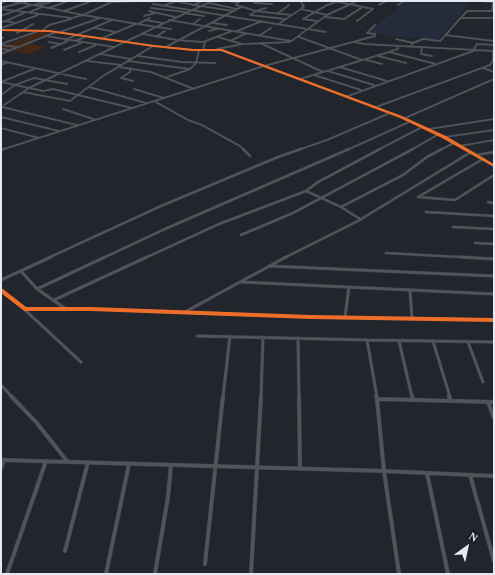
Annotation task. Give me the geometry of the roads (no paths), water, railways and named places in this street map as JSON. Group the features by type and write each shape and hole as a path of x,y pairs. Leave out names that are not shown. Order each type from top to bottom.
{"street":[{"path":"1,3 6,1"},
{"path":"10,1 83,15 171,29"},
{"path":"1,9 29,1"},
{"path":"1,16 45,1"},
{"path":"38,6 53,1"},
{"path":"49,8 68,1"},
{"path":"64,11 92,1"},
{"path":"102,1 138,1"},
{"path":"17,48 1,44 42,30 47,28 49,25 83,15 116,1"},
{"path":"164,5 176,1 234,11"},
{"path":"194,5 202,1"},
{"path":"2,106 30,88 127,42 169,20 212,1"},
{"path":"229,1 238,3"},
{"path":"256,1 254,3 272,4"},
{"path":"273,1 283,1"},
{"path":"280,23 304,6 300,1"},
{"path":"318,21 302,19 312,12 335,1 373,9 357,21"},
{"path":"217,50 243,44 291,41 325,16 357,1"},
{"path":"379,5 385,1"},
{"path":"398,5 404,1"},
{"path":"396,39 413,43 423,40 439,42 468,10 493,11 493,2 481,1"},
{"path":"174,7 182,2"},
{"path":"208,3 237,9"},
{"path":"238,3 236,5 256,11 291,15"},
{"path":"153,4 262,20 326,32"},
{"path":"277,14 288,5"},
{"path":"165,47 228,15 241,6"},
{"path":"1,22 43,7"},
{"path":"325,16 344,19 362,7"},
{"path":"151,8 187,12"},
{"path":"266,8 256,11 250,15 285,19"},
{"path":"1,9 72,18"},
{"path":"301,9 327,15"},
{"path":"149,10 176,17"},
{"path":"144,16 156,12"},
{"path":"184,13 204,16"},
{"path":"1,29 39,14"},
{"path":"60,32 101,18"},
{"path":"100,39 150,18"},
{"path":"461,18 494,18"},
{"path":"192,24 200,19"},
{"path":"65,40 113,20"},
{"path":"145,20 163,23"},
{"path":"169,20 291,41"},
{"path":"236,32 262,20"},
{"path":"6,21 16,23"},
{"path":"212,23 227,25"},
{"path":"17,33 33,24"},
{"path":"1,150 264,66 375,35 367,33 375,25"},
{"path":"93,28 116,32"},
{"path":"210,31 218,28"},
{"path":"260,36 271,28"},
{"path":"1,29 42,30 154,46 217,50 231,53 405,118 439,134 494,165"},
{"path":"142,33 177,40 206,42 232,31"},
{"path":"1,54 56,32"},
{"path":"157,36 165,32"},
{"path":"231,41 247,34"},
{"path":"46,36 115,47"},
{"path":"75,41 86,36"},
{"path":"445,36 479,38 494,41"},
{"path":"218,37 243,44"},
{"path":"298,37 363,60"},
{"path":"1,44 10,39"},
{"path":"51,48 68,40"},
{"path":"354,41 364,44 494,51 492,64 376,107"},
{"path":"48,42 61,44"},
{"path":"64,50 82,42"},
{"path":"203,50 206,42"},
{"path":"260,43 323,72"},
{"path":"475,50 477,44 494,46"},
{"path":"80,52 96,45"},
{"path":"23,92 67,101 122,64 154,46"},
{"path":"366,60 398,49 398,46"},
{"path":"422,47 421,54 432,56"},
{"path":"1,49 10,50"},
{"path":"167,77 190,69 196,63 199,50"},
{"path":"348,96 475,50"},
{"path":"389,52 437,64"},
{"path":"100,54 131,59"},
{"path":"137,56 196,63 215,63"},
{"path":"378,56 406,63"},
{"path":"87,60 122,64"},
{"path":"300,79 363,60 382,64"},
{"path":"1,61 86,79"},
{"path":"128,61 190,69"},
{"path":"1,65 7,62"},
{"path":"118,67 131,68 167,77 194,89"},
{"path":"340,67 389,81"},
{"path":"1,82 35,68"},
{"path":"131,68 130,72 121,78 133,81"},
{"path":"483,68 494,72"},
{"path":"327,71 375,85"},
{"path":"314,75 362,90"},
{"path":"1,95 15,85 34,78 67,84"},
{"path":"405,118 494,80"},
{"path":"1,82 46,91 53,89 133,108"},
{"path":"89,87 111,92 147,104"},
{"path":"134,88 164,98"},
{"path":"154,101 240,146 250,156"},
{"path":"2,106 79,125"},
{"path":"63,109 96,120"},
{"path":"1,280 161,206 278,158 327,140 390,113"},
{"path":"1,117 60,131"},
{"path":"429,129 494,119"},
{"path":"38,289 165,229 290,176 409,121"},
{"path":"54,300 220,224 306,191 318,182 422,126"},
{"path":"1,128 40,138"},
{"path":"444,137 494,130"},
{"path":"240,235 292,213 322,198 439,134"},
{"path":"460,146 494,140"},
{"path":"341,207 403,174 427,157 454,143"},
{"path":"185,312 269,266 360,219 471,152"},
{"path":"476,155 494,152"},
{"path":"483,159 418,197 455,200 494,175"},
{"path":"306,191 341,207 360,219"},
{"path":"488,202 494,203"},
{"path":"426,212 494,216"},
{"path":"453,227 494,229"},
{"path":"475,243 494,244"},
{"path":"386,253 494,259"},
{"path":"269,266 494,276"},
{"path":"21,271 38,289 67,309"},
{"path":"240,282 494,294"},
{"path":"349,287 469,293"},
{"path":"345,317 349,287"},
{"path":"1,290 25,309 81,362"},
{"path":"410,290 412,318"},
{"path":"25,309 494,320"},
{"path":"197,336 494,342"},
{"path":"205,564 230,336"},
{"path":"251,574 258,467 263,337"},
{"path":"298,338 300,468"},
{"path":"367,340 377,399 384,471 399,574"},
{"path":"399,341 408,371 413,400"},
{"path":"433,341 451,401"},
{"path":"468,342 483,382"},
{"path":"1,385 36,422 67,462"},
{"path":"377,399 494,402"},
{"path":"488,402 494,418"},
{"path":"1,468 3,460 300,468 494,476"},
{"path":"7,574 46,461"},
{"path":"64,551 88,462"},
{"path":"106,574 128,464"},
{"path":"155,574 168,497 171,465"},
{"path":"428,473 431,496 448,574"},
{"path":"470,475 494,561"}]}
